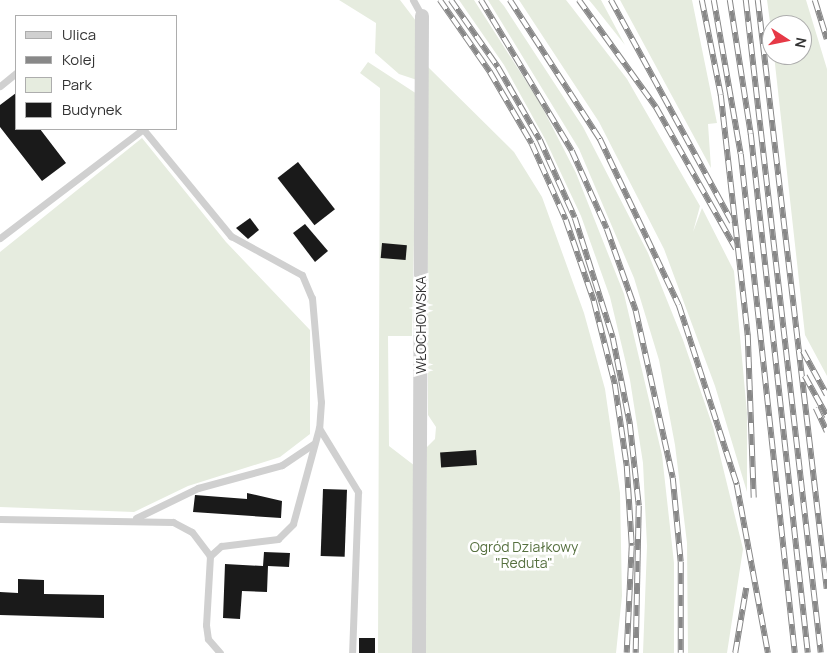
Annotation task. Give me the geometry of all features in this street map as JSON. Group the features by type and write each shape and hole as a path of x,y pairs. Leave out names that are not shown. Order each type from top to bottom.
{"street":[{"name":"WŁOCHOWSKA","path":"418,653 422,16"}],"lane":[{"name":"WŁOCHOWSKA","path":"413,0 422,16"},
{"path":"0,86 15,74"},
{"path":"0,238 142,130"},
{"path":"144,130 231,236 302,275 312,298 321,402 319,428 313,444 293,524 278,539 221,546 210,556"},
{"path":"319,428 358,492 352,653"},
{"path":"136,518 198,488 282,465 313,444"},
{"path":"0,519 136,518 173,522 192,532 210,556 206,625 208,639 220,653"}],"green space":[{"path":"339,0 400,0 416,21 417,80 399,74 375,53 376,23"},
{"path":"459,0 474,0 540,103 576,173 624,294 662,455 674,563 674,653 643,653 647,546 643,463 630,380 610,297 581,216 545,139 504,65"},
{"path":"488,0 499,0 504,6 583,127 648,253 683,340 713,427 743,549 727,653 688,653 687,543 675,445 659,360 634,278 579,149"},
{"path":"519,0 566,0 570,5 627,79 700,206 693,232 702,208 734,271 747,413 747,492 715,386 664,249 599,122"},
{"path":"589,0 601,0 625,45 594,6"},
{"path":"620,0 692,0 717,123 708,124 711,168"},
{"path":"767,0 806,0 811,15 769,15"},
{"path":"812,20 827,69 827,376 805,335 775,65 812,65"},
{"path":"368,62 417,94 412,336 388,336 389,446 415,466 412,653 378,653 380,88 360,73"},
{"name":"Ogród Działkowy \"Reduta\"","path":"427,66 514,152 542,197 584,313 605,389 620,493 622,596 616,653 426,653 427,447 435,439 436,427 428,415"},
{"path":"142,138 226,242 310,330 310,434 280,457 188,486 134,512 0,507 0,252"}],"building":[{"path":"15,94 15,130 41,130 66,163 42,181 0,127 0,105"},
{"path":"298,162 335,209 314,225 278,178"},
{"path":"250,218 259,230 248,239 236,228"},
{"path":"305,224 328,251 315,262 293,233"},
{"path":"382,243 407,245 406,260 381,258"},
{"path":"476,450 477,465 441,467 440,453"},
{"path":"323,489 347,490 345,557 321,556"},
{"path":"247,493 282,501 281,518 193,512 195,495 247,499"},
{"path":"264,552 290,553 289,567 268,566 267,592 242,591 240,619 223,618 225,564 263,566"},
{"path":"18,579 44,580 44,594 104,595 104,618 0,615 0,592 18,593"},
{"path":"359,638 375,638 375,653 359,653"}],"railway":[{"path":"440,0 490,72 532,144 566,220 594,301 615,384 627,466 632,546 627,653"},
{"path":"451,0 498,67 540,140 575,218 613,338 630,424 639,506 636,653"},
{"path":"481,0 572,151 607,229 636,311 673,478 681,562 681,653"},
{"path":"510,0 600,139 679,305 737,485 768,653"},
{"path":"579,0 656,107 736,249"},
{"path":"611,0 732,222"},
{"path":"702,0 721,95 748,335 754,498"},
{"path":"714,0 741,154 795,653"},
{"path":"730,0 751,134 808,653"},
{"path":"746,0 821,653"},
{"path":"758,0 827,589"},
{"path":"815,0 827,39"},
{"path":"803,351 827,395"},
{"path":"805,376 827,416"},
{"path":"816,408 827,432"},
{"path":"735,653 746,588"}]}
